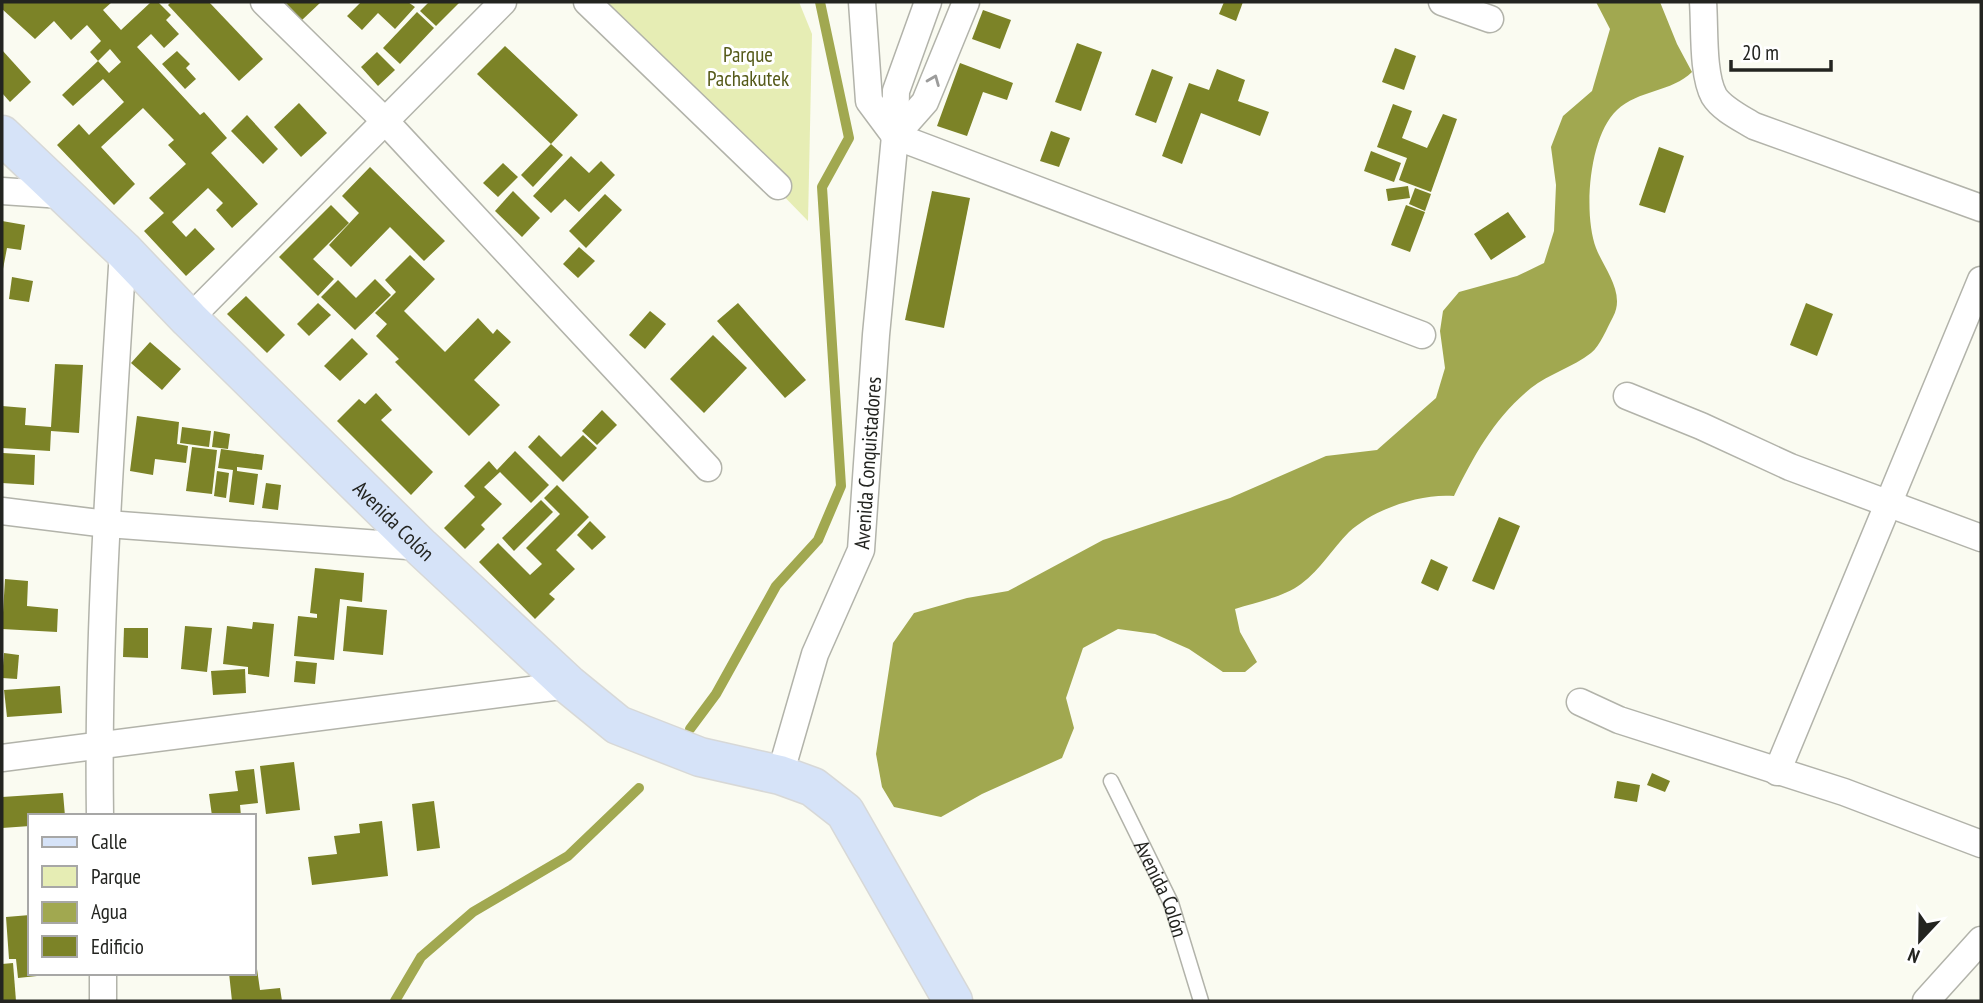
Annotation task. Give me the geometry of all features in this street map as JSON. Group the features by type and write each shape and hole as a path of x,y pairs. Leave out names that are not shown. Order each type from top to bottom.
{"main road":[{"name":"Avenida Colón","path":"2,135 62,195 123,250 189,319 421,547 569,685 618,725 700,757 780,775 813,787 845,812 953,1001"}],"street":[{"path":"264,2 385,121 708,468"},
{"path":"189,319 503,2"},
{"path":"587,2 778,186"},
{"path":"862,2 869,101 895,136 1422,335"},
{"name":"Avenida Conquistadores","path":"780,775 815,654 860,550 876,335 895,136 896,91 928,2"},
{"path":"895,136 925,102 966,2"},
{"path":"1442,2 1490,19"},
{"path":"1703,2 1709,77 1715,96 1730,111 1754,126 1981,208"},
{"path":"2,191 62,195"},
{"path":"100,814 99,747 107,524 123,250"},
{"path":"1777,772 1981,280"},
{"path":"1627,396 1790,467 1981,538"},
{"path":"2,511 107,524 421,547"},
{"path":"2,758 569,685"},
{"path":"1580,702 1619,720 1844,792 1981,844"},
{"path":"1926,1001 1981,940"},
{"path":"103,975 103,1001"}],"lane":[{"name":"Avenida Colón","path":"1111,781 1171,903 1201,1001"}],"green space":[{"name":"Parque Pachakutek","path":"595,2 799,2 812,34 808,221"}],"water":[{"path":"1596,2 1660,2 1692,72 1675,84 1625,103 1608,122 1600,138 1591,176 1590,215 1596,248 1612,281 1617,299 1613,317 1594,350 1538,383 1518,399 1496,424 1478,451 1454,496 1413,500 1371,516 1349,532 1315,572 1294,589 1235,609 1240,632 1257,662 1245,672 1223,672 1189,649 1155,634 1118,629 1083,648 1066,698 1074,728 1062,758 982,794 941,817 894,807 882,787 876,754 893,643 914,613 967,598 1008,591 1103,540 1230,498 1326,456 1377,450 1436,398 1445,368 1440,331 1443,311 1459,292 1517,276 1544,263 1554,231 1556,185 1551,147 1563,116 1592,91 1610,29"}],"building":[{"path":"2,2 112,2 103,10 121,30 151,2 158,2 171,15 166,20 179,34 164,48 151,34 137,47 200,115 204,112 227,138 211,153 258,204 232,228 216,210 223,203 208,188 172,222 186,237 195,228 215,249 186,276 144,231 164,213 149,198 186,164 168,145 174,140 143,108 101,147 135,184 114,205 57,145 79,124 89,135 124,102 103,79 73,106 62,95 98,61 90,52 101,41 87,25 71,40 54,21 35,39 2,9","holes":["110,49 121,62 109,73 98,61"]},
{"path":"171,2 209,2 263,59 239,81 168,5"},
{"path":"285,2 321,2 302,20"},
{"path":"361,2 408,2 415,7 395,29 378,13 362,30 347,16"},
{"path":"429,2 460,2 436,26 420,11"},
{"path":"1224,2 1243,2 1236,21 1219,14"},
{"path":"983,10 1011,20 1000,49 972,39"},
{"path":"417,12 434,28 400,64 383,48"},
{"path":"1077,43 1102,52 1081,111 1055,102"},
{"path":"505,46 578,115 551,144 477,74"},
{"path":"1395,48 1416,56 1404,90 1382,82"},
{"path":"2,50 31,82 10,102 2,93"},
{"path":"177,51 190,64 186,68 196,79 185,89 162,64"},
{"path":"377,52 395,70 378,86 361,67"},
{"path":"960,63 1013,83 1007,100 983,92 967,136 937,126"},
{"path":"1152,69 1173,77 1156,123 1135,115"},
{"path":"1217,69 1245,80 1238,101 1269,112 1260,136 1201,113 1182,164 1162,156 1189,83 1209,90"},
{"path":"299,103 327,133 301,157 274,127"},
{"path":"1393,104 1412,111 1402,138 1427,148 1443,114 1457,119 1431,192 1399,180 1407,158 1377,147"},
{"path":"247,115 278,149 263,164 231,131"},
{"path":"1051,131 1070,138 1059,167 1040,161"},
{"path":"551,144 563,155 533,187 521,175"},
{"path":"1659,147 1684,156 1665,213 1639,205"},
{"path":"1371,151 1401,163 1394,182 1364,171"},
{"path":"571,156 589,173 601,161 615,175 579,212 565,199 551,213 533,196"},
{"path":"503,163 518,177 498,197 483,183"},
{"path":"370,167 445,241 424,261 390,227 351,267 329,245 359,213 342,196"},
{"path":"1408,186 1410,198 1388,201 1386,189"},
{"path":"1415,188 1431,194 1425,211 1409,204"},
{"path":"513,191 540,218 522,237 495,211"},
{"path":"932,191 970,198 944,328 905,320"},
{"path":"605,194 622,210 586,248 569,231"},
{"path":"331,205 349,223 313,259 334,279 318,296 279,257"},
{"path":"1406,205 1425,212 1410,252 1391,245"},
{"path":"1508,212 1526,237 1491,260 1474,234"},
{"path":"2,221 25,225 21,250 7,248 3,269"},
{"path":"579,247 595,261 578,278 563,264"},
{"path":"410,255 435,279 404,311 445,352 478,318 493,334 497,329 511,342 474,380 500,405 469,436 395,362 399,359 376,336 387,324 375,313 396,292 385,280"},
{"path":"12,277 33,281 29,302 9,299"},
{"path":"375,279 391,295 355,330 321,297 338,280 356,298"},
{"path":"246,296 285,335 267,353 227,314"},
{"path":"318,303 331,315 309,336 297,324"},
{"path":"738,303 806,380 785,398 717,321"},
{"path":"1806,303 1833,314 1817,356 1790,345"},
{"path":"650,311 666,324 645,349 629,335"},
{"path":"713,335 747,368 704,413 670,379"},
{"path":"352,338 368,354 340,381 324,366"},
{"path":"150,342 181,369 162,390 131,363"},
{"path":"55,364 83,365 79,433 51,431 50,451 2,448 2,406 26,408 25,425 51,427"},
{"path":"376,393 392,410 381,420 433,472 411,495 337,421 359,399 365,404"},
{"path":"602,410 617,425 597,445 582,431"},
{"path":"137,416 179,422 177,444 188,446 186,463 155,459 153,475 130,471"},
{"path":"182,427 211,431 209,447 180,443"},
{"path":"214,431 230,434 228,449 212,447"},
{"path":"539,435 561,457 583,435 597,448 563,482 528,447"},
{"path":"192,447 217,450 212,494 186,491"},
{"path":"221,449 264,455 262,470 237,467 237,471 258,474 254,505 229,502 233,470 218,468"},
{"path":"515,451 549,485 531,503 500,472 484,487 502,504 481,525 485,529 465,549 444,528 475,497 464,486 489,461 497,470"},
{"path":"3,453 35,455 34,485 2,483"},
{"path":"217,471 229,473 226,498 214,496"},
{"path":"266,483 281,485 278,510 262,508"},
{"path":"557,485 589,517 556,550 575,569 549,594 555,599 535,619 479,562 498,543 530,575 542,564 526,548 560,514 544,498"},
{"path":"541,500 553,512 514,551 502,538"},
{"path":"1499,517 1520,526 1494,590 1472,581"},
{"path":"590,521 606,537 592,550 577,535"},
{"path":"1431,559 1448,567 1438,591 1421,583"},
{"path":"315,568 364,573 362,602 340,599 334,660 294,656 298,616 317,618 317,614 310,613"},
{"path":"5,579 28,581 27,606 58,609 57,632 2,629"},
{"path":"347,606 387,610 383,655 343,651"},
{"path":"253,622 274,624 269,677 248,674 248,667 223,664 227,626 252,629"},
{"path":"185,626 212,628 207,672 181,669"},
{"path":"124,628 148,628 148,658 123,657"},
{"path":"4,653 19,655 17,679 2,678"},
{"path":"296,661 317,663 315,684 294,682"},
{"path":"245,669 246,693 213,695 211,671"},
{"path":"60,686 62,713 7,717 4,690"},
{"path":"294,762 300,810 266,814 260,766"},
{"path":"254,769 258,803 240,805 241,814 212,814 209,794 238,791 235,771"},
{"path":"1652,773 1670,781 1665,792 1647,785"},
{"path":"1617,781 1640,785 1637,802 1614,798"},
{"path":"63,793 65,814 28,814 28,826 2,828 2,797"},
{"path":"434,801 440,848 417,851 412,804"},
{"path":"382,821 388,876 312,885 308,857 337,854 334,836 360,833 359,824"},
{"path":"28,915 28,975 37,976 18,978 16,959 9,959 6,917"},
{"path":"256,962 260,990 280,988 282,1001 232,1001 229,975 256,975"},
{"path":"13,963 16,1001 2,1001 2,964"}],"waterway":[{"path":"690,729 716,694 776,586 818,540 841,486 822,187 849,138 820,2"},
{"path":"395,1001 421,957 473,912 568,856 639,788"}]}
